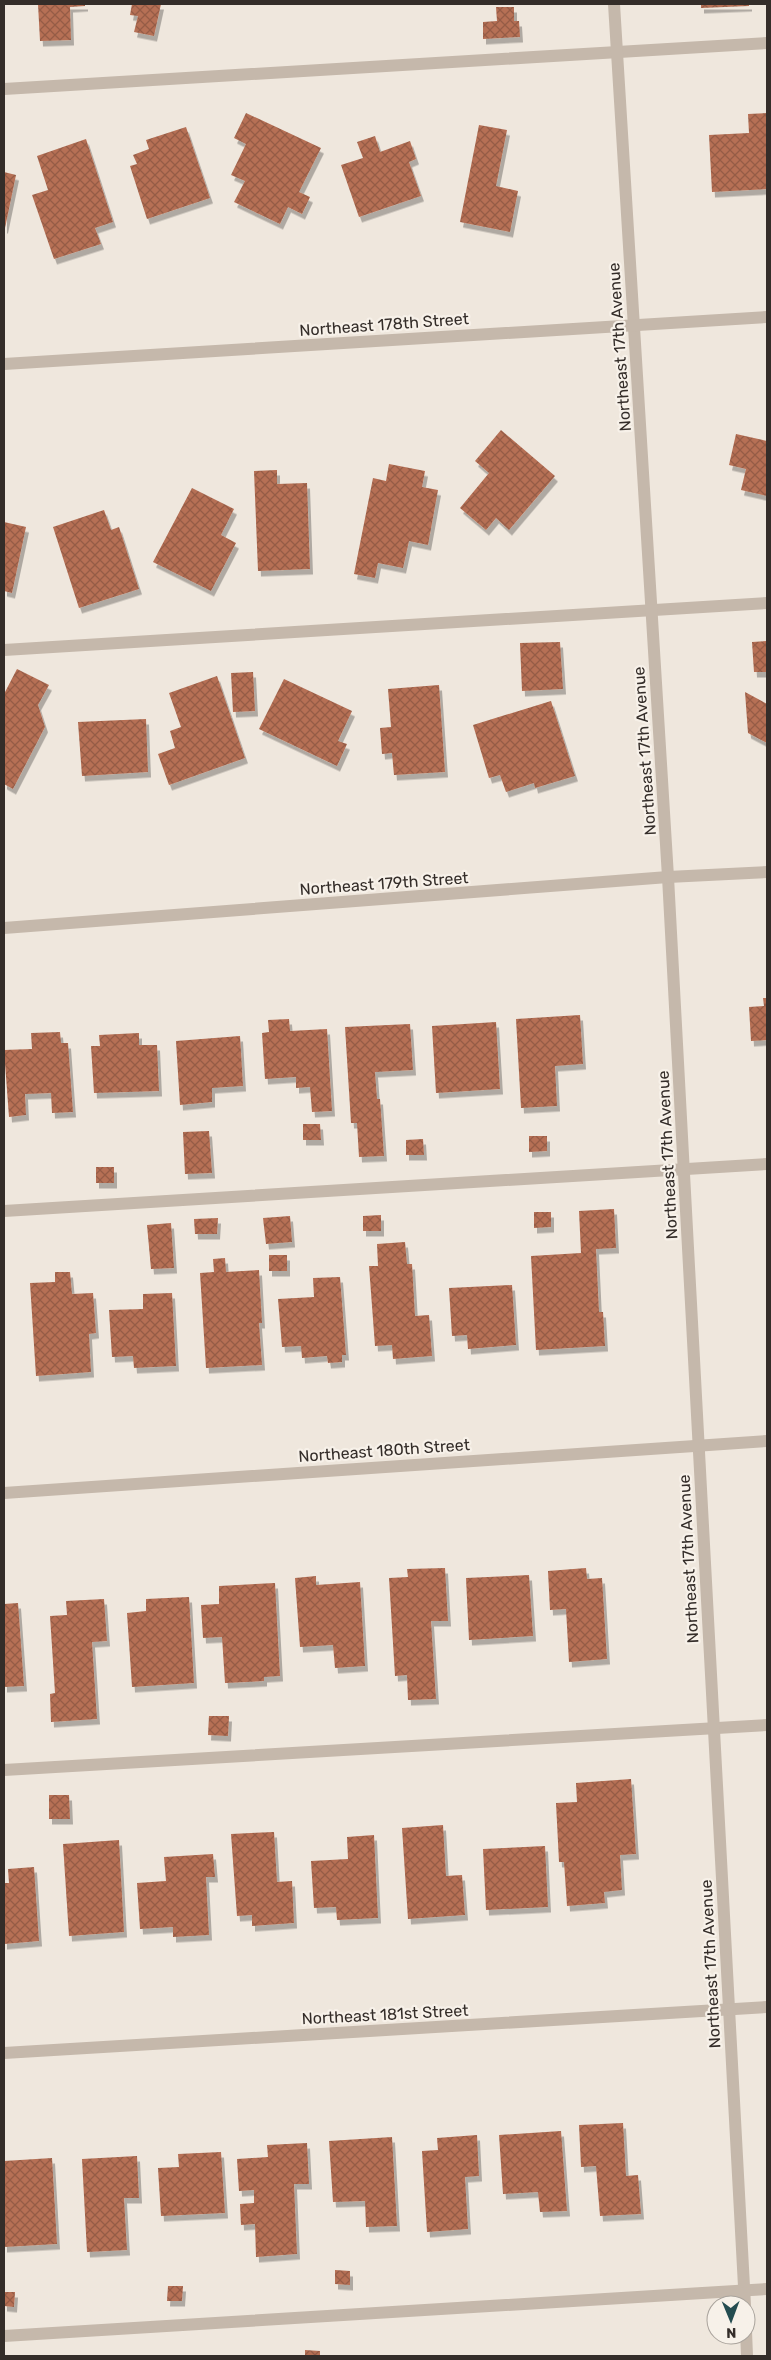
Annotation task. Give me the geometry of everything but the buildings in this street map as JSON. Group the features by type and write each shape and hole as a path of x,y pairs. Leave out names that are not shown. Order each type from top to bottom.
{"street":[{"name":"Northeast 17th Avenue","path":"614,4 668,877 744,2295"},
{"path":"4,88 767,43"},
{"name":"Northeast 178th Street","path":"4,364 767,317"},
{"path":"4,650 767,603"},
{"name":"Northeast 179th Street","path":"4,928 668,877 767,872"},
{"path":"4,1211 767,1164"},
{"name":"Northeast 180th Street","path":"4,1493 767,1441"},
{"path":"4,1770 767,1725"},
{"name":"Northeast 181st Street","path":"4,2053 767,2007"},
{"path":"4,2336 767,2289"}]}
